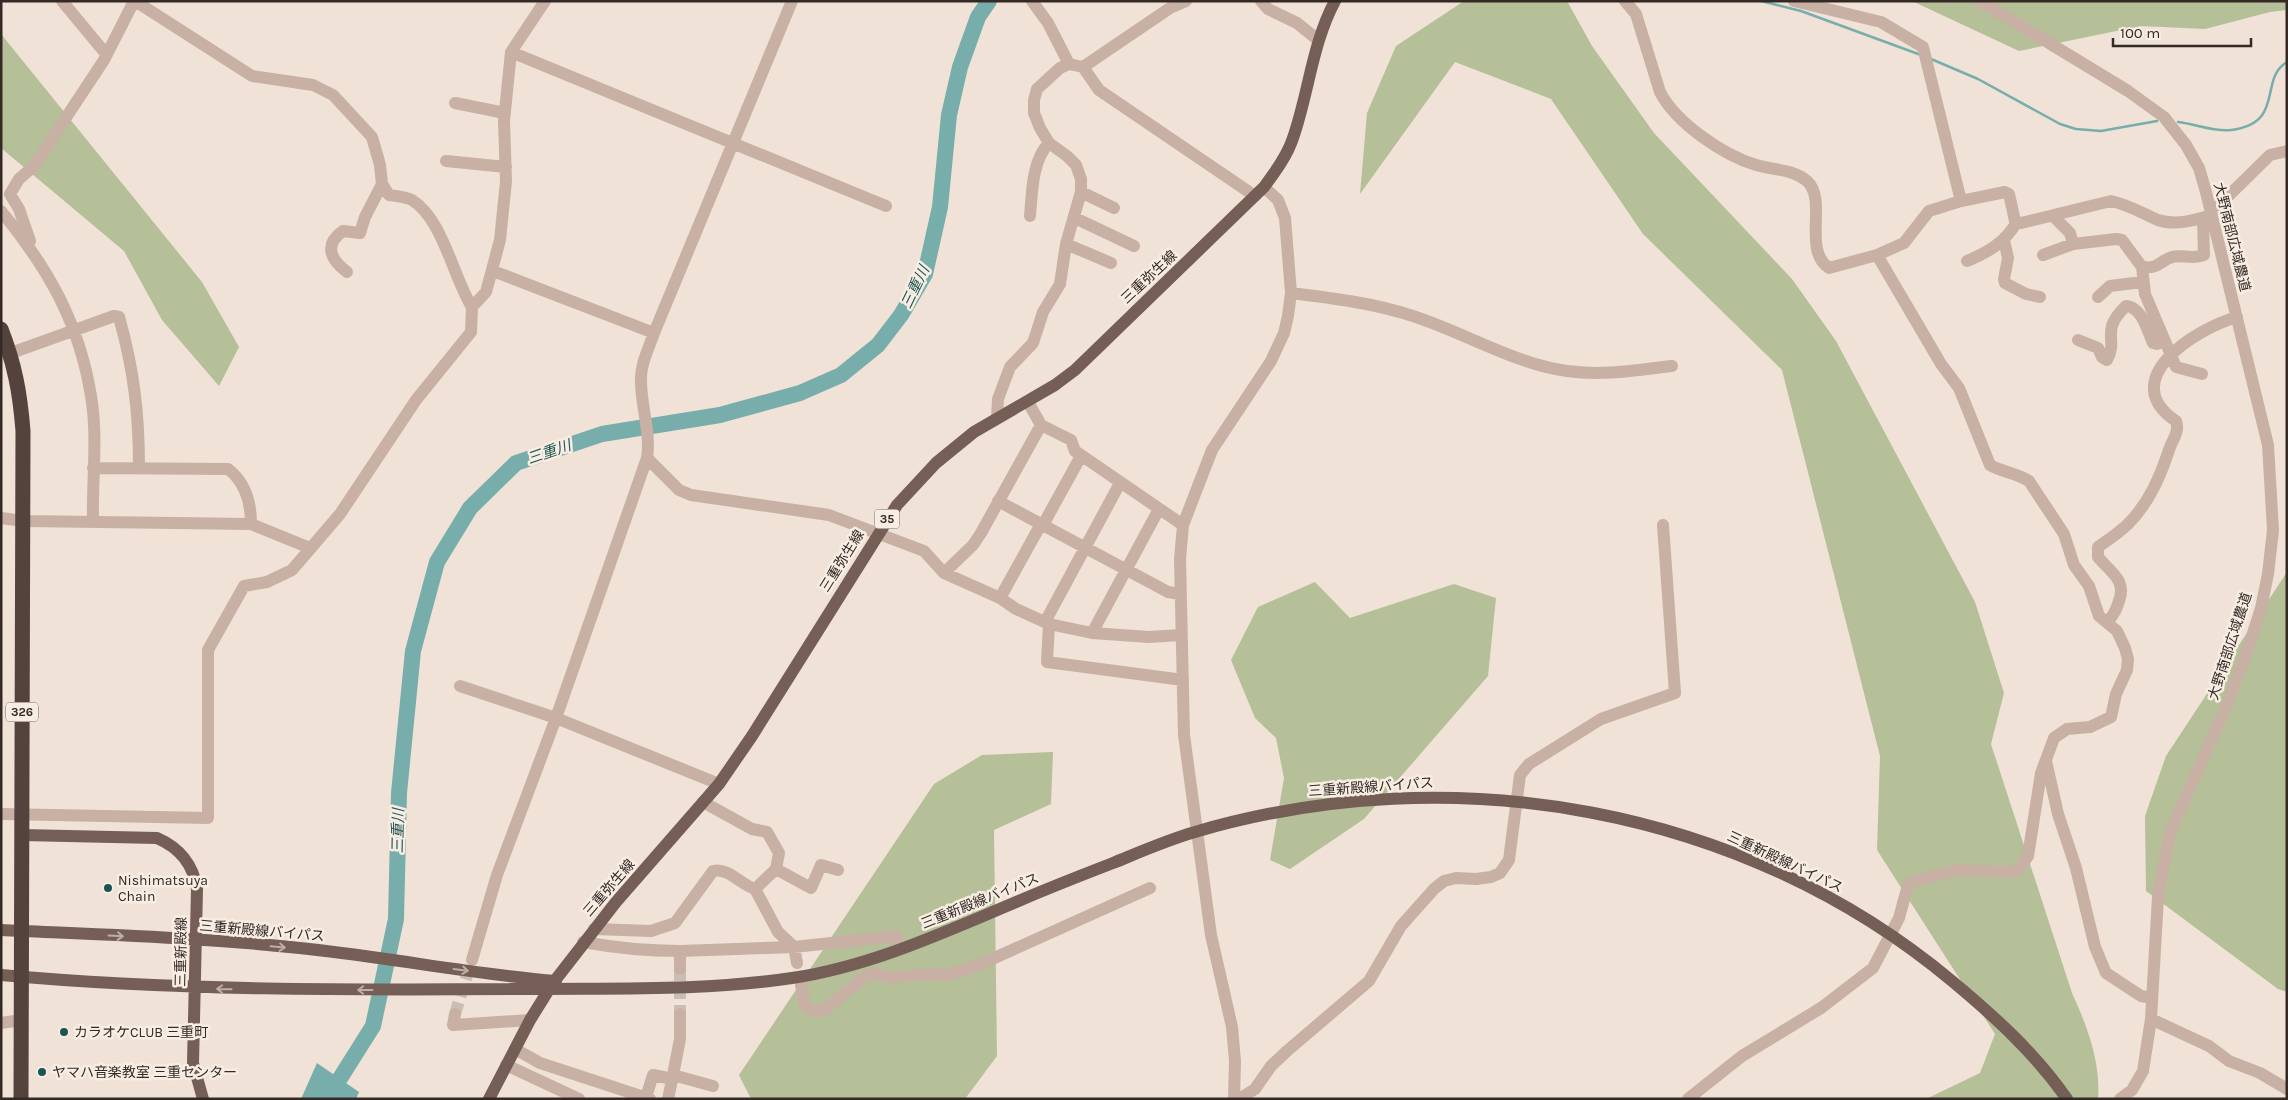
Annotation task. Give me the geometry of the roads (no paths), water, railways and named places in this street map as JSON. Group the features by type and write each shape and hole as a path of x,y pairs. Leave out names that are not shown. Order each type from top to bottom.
{"highway":[{"name":"326","path":"1,328 11,353 20,392 23,522 21,1099"}],"main road":[{"name":"三重弥生線","path":"489,1099 530,1020 553,983 583,942 719,784 752,736 877,534 916,482 954,447 997,418 1028,402 1075,370 1259,192 1285,156 1293,138 1318,40 1325,20 1335,1"},
{"name":"三重新殿線バイパス","path":"1,930 196,940 334,952 535,984 613,988 685,988 746,984 817,973 901,949 1197,831 1264,814 1322,804 1404,797 1458,797 1518,801 1587,811 1686,836 1734,852 1792,879 1854,912 1900,940 1991,1013 2025,1046 2066,1099"},
{"name":"三重新殿線","path":"22,836 157,838 173,846 189,864 197,889 193,1063 202,1099"},
{"path":"1,975 195,988"},
{"name":"三重新殿線バイパス","path":"195,988 406,991 535,984"}],"street":[{"path":"62,1 106,54"},
{"path":"1,814 208,818 208,650 244,586 267,582 292,570 340,514 416,400 470,332 472,306 462,291 438,230 411,200 389,195 382,184 380,166 372,137 327,91 313,85 252,76 135,1 106,54 34,166 19,179 10,194 19,209 33,251"},
{"path":"472,306 486,292 493,272 500,240 506,167 505,116 510,52 545,1"},
{"path":"472,960 497,875 556,718 648,452 641,370 654,333 792,1"},
{"path":"1032,1 1048,23 1069,64"},
{"path":"1082,67 1170,8 1186,1"},
{"path":"1261,1 1268,9 1297,23 1318,40"},
{"path":"1625,1 1636,14 1660,92 1666,104 1715,147 1755,164 1796,174 1808,182 1814,197 1816,245 1823,264 1828,268 1878,254 1904,243 1929,211 1961,200 2004,192 2009,194 2017,222 2009,236 1987,253 1967,261"},
{"path":"1794,1 1881,22 1923,47 1961,200"},
{"name":"大野南部広域農道","path":"1980,1 2128,91 2164,117 2186,145 2199,168 2209,215 2237,317 2268,445 2273,530 2268,574 2261,608 2246,655 2223,714 2170,832 2158,897 2152,998 2143,1071 2132,1090 2120,1099"},
{"path":"510,52 886,206"},
{"path":"997,418 998,399 1010,367 1033,343 1043,312 1060,284 1066,244 1081,192 1081,179 1076,165 1067,156 1048,143 1034,113 1034,100 1037,89 1060,68 1069,64 1082,67 1099,90 1283,208 1290,293 1288,316 1278,347 1212,450 1183,525 1180,559 1184,735 1211,935 1232,1027 1235,1061 1234,1099"},
{"path":"455,103 505,116"},
{"path":"465,112 505,116"},
{"path":"1030,216 1032,190 1040,151 1048,143"},
{"path":"2017,222 2053,216 2112,201 2126,204 2160,220 2177,222 2209,215 2270,155 2287,151"},
{"path":"446,161 506,167"},
{"path":"347,272 336,264 332,256 332,246 336,236 343,231 360,234 365,217 382,184"},
{"path":"1081,192 1114,208"},
{"path":"1,211 33,251 54,286 74,331 92,397 93,521"},
{"path":"2142,267 2151,268 2172,257 2194,259 2204,255 2209,215"},
{"path":"2053,216 2070,233 2073,244"},
{"path":"1075,218 1134,246"},
{"path":"2004,240 2008,258 2005,283 2026,294 2040,297"},
{"path":"2043,255 2073,244 2122,240 2142,267 2142,282 2145,294 2176,367 2202,374"},
{"path":"1066,244 1111,263"},
{"path":"1688,1099 1742,1056 1822,1008 1873,968 1880,951 1899,918 1908,885 1914,881 1958,870 2012,872 2019,869 2028,856 2041,773 2054,738 2067,729 2090,726 2111,716 2116,694 2126,670 2128,659 2117,631 2100,616 2089,586 2074,565 2064,534 2029,481 2022,476 1998,470 1990,465 1959,388 1940,364 1878,254"},
{"path":"493,272 654,333"},
{"path":"2098,297 2110,286 2142,282"},
{"path":"1290,293 1361,302 1413,315 1512,354 1566,371 1606,373 1672,366"},
{"path":"2078,340 2098,348 2104,360 2107,360 2110,326 2116,316 2126,306 2133,306 2138,310 2153,343 2157,344 2164,341"},
{"path":"11,353 114,316 119,318 130,357 139,415 139,468"},
{"path":"2107,622 2115,615 2122,594 2121,585 2118,576 2102,562 2096,552 2098,547 2128,524 2152,493 2162,473 2178,426 2176,421 2159,408 2153,383 2156,374 2194,334 2237,317"},
{"path":"1028,402 1041,425 1071,440 1074,451 1183,525"},
{"path":"944,573 973,545 1041,425"},
{"path":"648,452 679,490 691,495 829,514 924,551 944,573 1000,598 1016,609 1047,623 1092,633 1149,637 1181,636"},
{"path":"1000,598 1081,456"},
{"path":"93,468 228,469 233,473 248,497 251,524"},
{"path":"1120,483 1047,623 1047,662 1183,680"},
{"path":"998,501 1168,592 1180,594"},
{"path":"1092,633 1159,509"},
{"path":"1,518 23,522 93,521 138,524 251,524 310,548"},
{"path":"1238,1099 1255,1089 1272,1066 1287,1051 1369,982 1401,926 1434,889 1444,881 1456,878 1491,877 1500,873 1509,860 1520,775 1529,764 1586,727 1610,716 1675,693 1663,525"},
{"path":"460,686 556,718 719,784"},
{"path":"2046,761 2058,814 2076,868 2095,947 2106,973 2141,996 2152,998"},
{"path":"703,802 752,829 768,832 779,853 776,868 755,889"},
{"path":"776,868 811,888 821,865 838,870"},
{"path":"594,930 651,931 675,923 712,871 718,869 755,889 778,932 794,948 797,963"},
{"path":"801,985 805,1006 811,1011 825,1010 861,979 874,973 890,978 928,974 946,975 972,968 1150,888"},
{"path":"583,942 604,947 680,951 794,948 896,936 901,949"},
{"path":"680,951 680,969"},
{"path":"455,1014 453,1025 530,1020"},
{"path":"668,1099 680,1039 680,1014"},
{"path":"1,1023 21,1020"},
{"path":"2150,1020 2209,1046 2229,1061 2260,1073 2287,1089"},
{"path":"515,1049 540,1063 648,1098 653,1075 673,1077 713,1086"},
{"path":"506,1065 579,1099"}],"water":[{"path":"317,1063 359,1092 356,1099 301,1099"}],"waterway":[{"name":"三重川","path":"327,1099 373,1026 396,919 399,793 413,651 437,562 470,508 516,463 602,434 720,415 800,393 841,375 878,345 901,315 925,274 940,207 949,115 960,67 978,17 989,1"},
{"path":"1761,1 1801,11 1921,55"},
{"path":"1931,59 1978,79 2060,124 2076,129 2101,131 2157,121"},
{"path":"2178,122 2224,130 2248,126 2259,119 2265,110 2274,79 2287,62"}],"tunnel":[{"path":"455,1014 471,962"},
{"path":"680,969 680,1014"}],"place":[{"name":"Nishimatsuya Chain","path":"108,888"},
{"name":"カラオケCLUB 三重町","path":"64,1032"},
{"name":"ヤマハ音楽教室 三重センター","path":"42,1072"}]}
